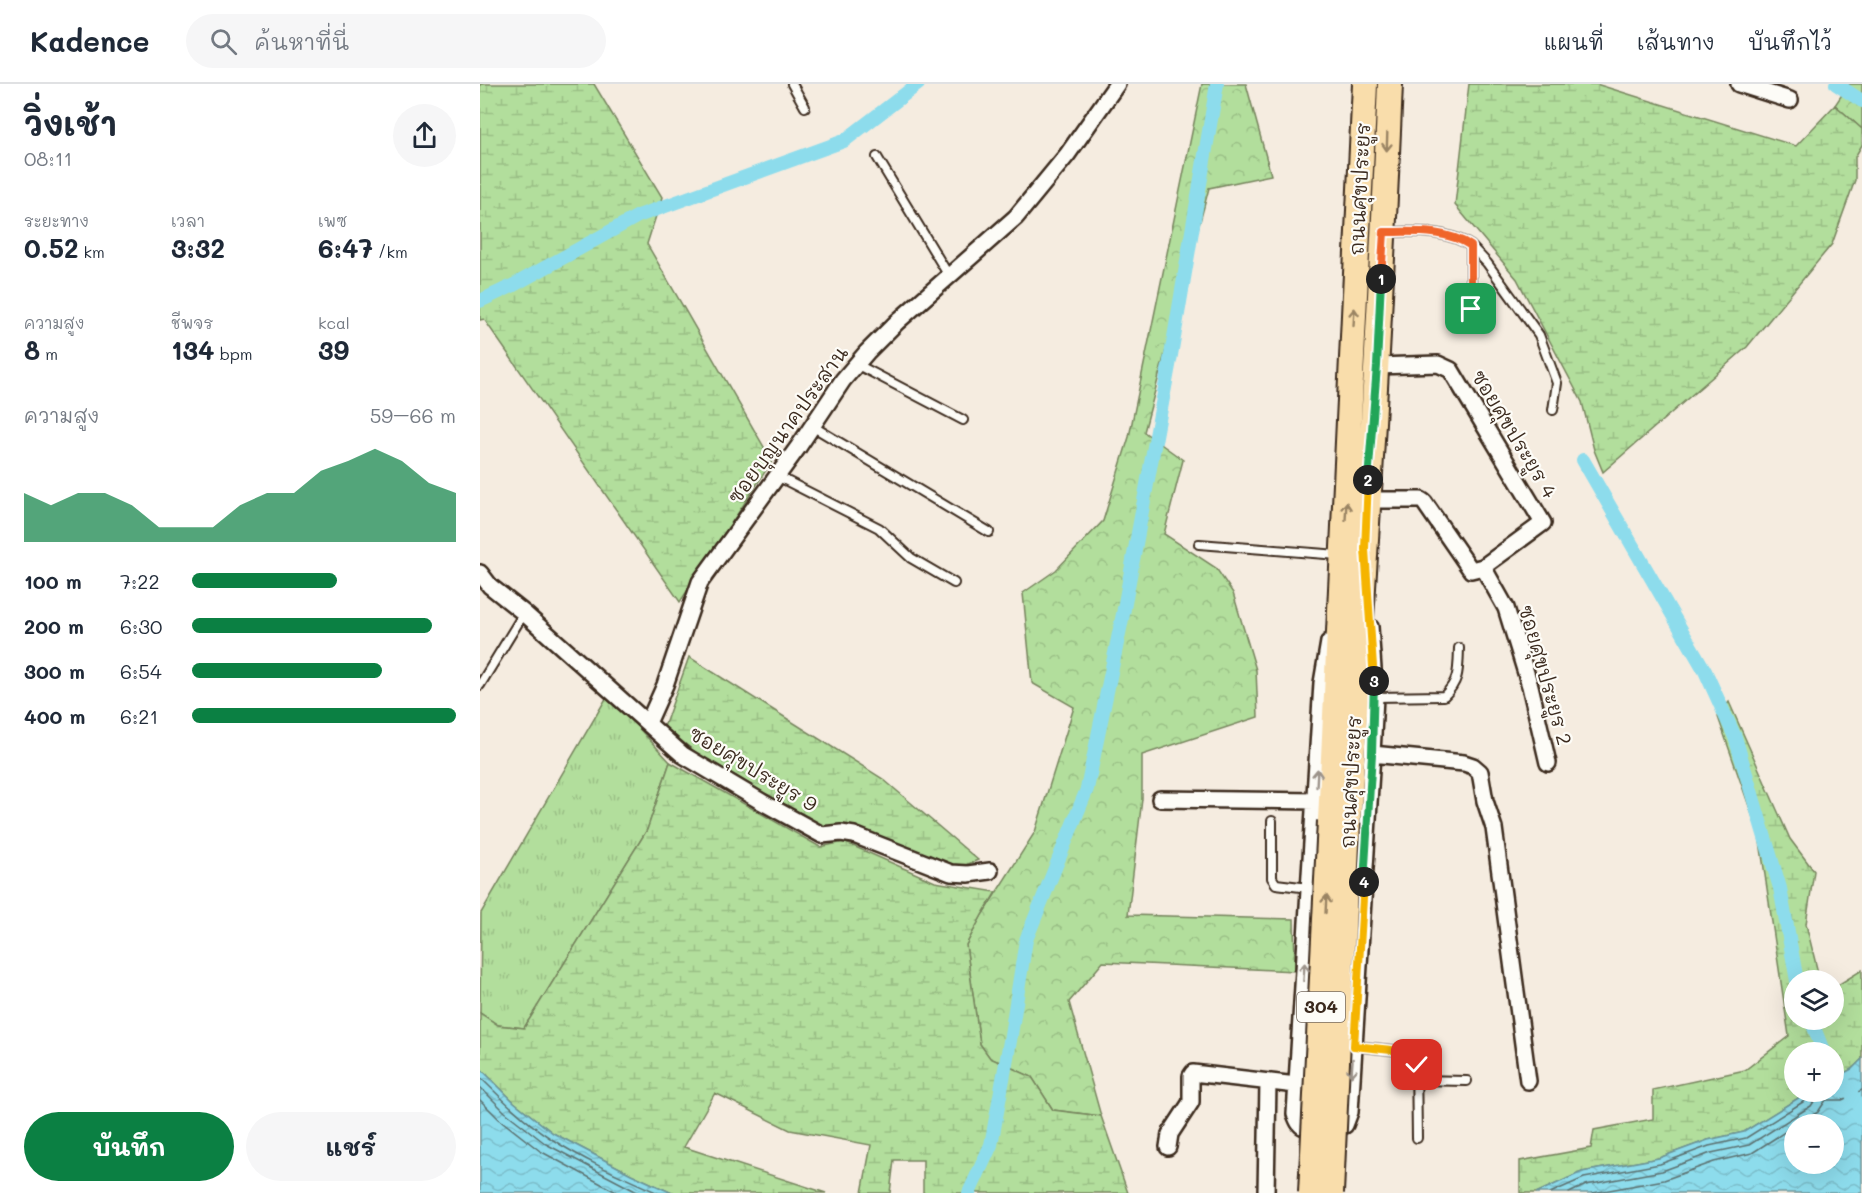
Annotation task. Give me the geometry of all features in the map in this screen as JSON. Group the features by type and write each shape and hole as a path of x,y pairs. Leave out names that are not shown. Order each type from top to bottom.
{"main road":[{"name":"ถนนศุขประยูร","path":"1331,1193 1339,822 1351,551 1365,84"},
{"name":"ถนนศุขประยูร","path":"1351,551 1367,500 1377,366 1390,84"},
{"name":"ถนนศุขประยูร","path":"1311,1193 1339,822"}],"street":[{"name":"ซอยบุญนาคประสาน","path":"648,723 665,685 700,582 856,364 897,322 1016,217 1067,155 1117,84"},
{"path":"1739,84 1790,100"},
{"name":"ซอยศุขประยูร 4","path":"1377,366 1438,363 1451,370 1543,523 1483,567"},
{"path":"1367,500 1421,500 1468,567 1474,570 1483,567"},
{"path":"1351,551 1375,697 1350,1112 1345,1125 1338,1129 1305,1127 1299,1123 1295,1114 1322,683 1351,551"},
{"name":"ซอยศุขประยูร 2","path":"1483,567 1506,608 1530,686 1548,763"},
{"name":"ซอยศุขประยูร 9","path":"480,573 490,586 524,613 683,755 762,802 822,835 854,834 951,873 968,874 990,871"},
{"path":"1372,754 1464,763 1480,772 1485,801 1494,828 1528,1081"},
{"path":"1160,799 1315,801"},
{"path":"1168,1147 1170,1134 1191,1102 1193,1073 1296,1084"},
{"path":"1266,1193 1268,1082"}],"lane":[{"path":"792,84 805,107"},
{"path":"877,157 949,276"},
{"path":"1384,232 1425,232 1459,238 1471,246 1487,263 1539,335 1557,383 1553,410"},
{"path":"1471,246 1471,309"},
{"path":"856,364 963,420"},
{"path":"812,426 989,532"},
{"path":"777,476 879,528 911,558 954,583"},
{"path":"1199,544 1351,551"},
{"path":"480,685 524,613"},
{"path":"1375,697 1444,696 1454,686 1458,672 1459,648"},
{"path":"1272,821 1272,878 1276,884 1283,886 1309,888"},
{"path":"1354,1046 1410,1052 1416,1059 1417,1138"},
{"path":"1417,1080 1467,1081"}],"green space":[{"path":"480,84 594,84 662,197 647,244 772,461 680,602 484,319 480,320"},
{"path":"1202,84 1246,84 1271,175 1209,188 1144,432 1183,460 1164,534 1216,568 1233,593 1256,670 1258,717 1142,755 1142,799 1128,915 1294,919 1295,971 1103,962 1069,1002 1101,1116 1053,1110 1032,1077 990,1058 980,1044 966,945 982,915 1035,832 1074,707 1032,683 1023,593 1056,570 1103,521 1129,437"},
{"path":"1469,84 1596,84 1796,146 1835,105 1862,129 1862,145 1855,157 1855,180 1832,244 1747,347 1603,472 1594,450 1582,402 1517,279 1455,205"},
{"path":"1849,84 1862,84 1862,129 1835,105"},
{"path":"689,657 883,779 978,860 961,867 903,848 822,827 698,754 664,727"},
{"path":"608,695 670,762 647,830 524,1028 498,1025 480,1013 481,913"},
{"path":"1729,702 1790,839 1814,871 1806,924 1817,970 1784,970 1784,1002 1759,835 1718,717"},
{"path":"670,762 820,847 844,842 935,882 996,892 966,945 980,1044 990,1058 1032,1077 1053,1110 1101,1116 1128,1193 923,1193 923,1160 894,1160 890,1193 862,1193 871,1145 790,1130 715,1093 684,1147 826,1193 672,1193 553,1133 514,1102 480,1068 480,1013 498,1025 524,1028 647,830"},
{"path":"1862,970 1862,1059 1852,1069 1844,1073 1844,1042 1784,1042 1784,1102 1792,1102 1744,1132 1708,1140 1659,1158 1582,1172 1536,1193 1520,1193 1520,1161 1591,1148 1594,1130 1653,1119 1653,1090 1745,1070 1789,1036 1788,1030 1844,1030 1844,981"}],"water":[{"path":"1862,1059 1862,1193 1536,1193 1582,1172 1659,1158 1708,1140 1744,1132 1792,1102 1844,1102 1844,1073"},
{"path":"480,1068 514,1102 553,1133 672,1193 480,1193"}],"waterway":[{"path":"480,301 512,286 638,216 844,141 918,84"},
{"path":"969,1193 991,1145 1026,940 1087,789 1123,614 1171,355 1217,84"},
{"path":"1836,84 1862,101"},
{"path":"1583,460 1705,671 1735,737 1780,888 1795,970"},
{"path":"1815,1030 1820,1042"},
{"path":"1844,1083 1862,1110"}],"route":[{"path":"1417,1065 1416,1059 1410,1052 1354,1046 1375,697 1365,549 1384,232 1425,232 1459,238 1471,246 1471,309"}]}
